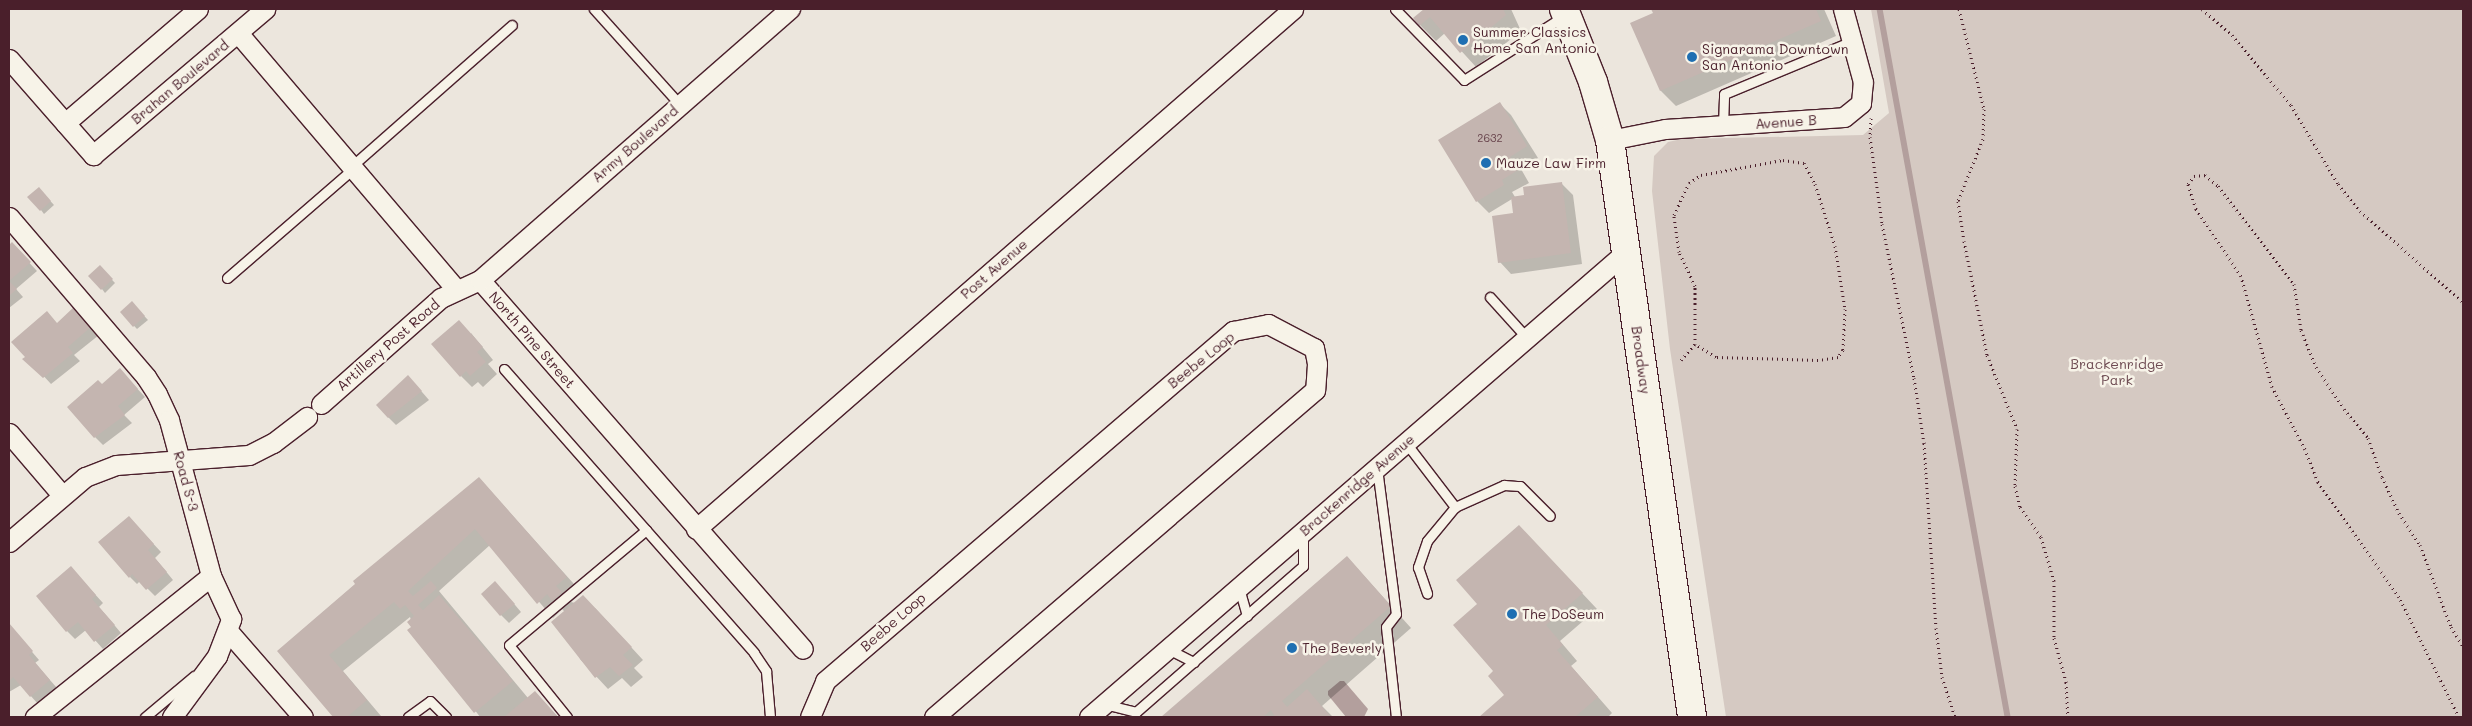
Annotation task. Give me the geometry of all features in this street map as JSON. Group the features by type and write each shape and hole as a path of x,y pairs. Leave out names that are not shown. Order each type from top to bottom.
{"main road":[{"name":"Broadway","path":"1565,12 1593,82 1610,140 1692,717"}],"street":[{"path":"9,60 66,123 198,9"},
{"name":"Brahan Boulevard","path":"66,123 93,155 266,9"},
{"name":"Army Boulevard","path":"480,280 790,9"},
{"name":"Post Avenue","path":"696,529 1292,9"},
{"path":"1843,9 1863,82 1861,103"},
{"path":"238,32 456,289"},
{"name":"Avenue B","path":"1610,140 1665,129 1844,117 1861,103"},
{"name":"Road S-3","path":"9,218 146,377 169,420 211,576 231,620 228,631"},
{"name":"Brackenridge Avenue","path":"1089,717 1626,252"},
{"name":"North Pine Street","path":"456,289 480,280 803,649"},
{"name":"Artillery Post Road","path":"321,404 441,298 456,289"},
{"name":"Beebe Loop","path":"810,717 825,681 1232,331 1268,324 1314,348 1317,364 1314,390 934,717"},
{"path":"9,542 85,477 116,465 181,462 249,455 273,444 307,417"},
{"path":"9,433 62,496"},
{"path":"35,717 211,576"},
{"path":"172,717 217,656 228,631 303,717"}],"lane":[{"path":"594,9 680,105"},
{"path":"1395,9 1464,80 1565,12"},
{"path":"227,278 512,25"},
{"path":"1723,126 1724,94 1852,42"},
{"path":"1490,297 1526,338"},
{"path":"504,369 754,652 766,671 770,717"},
{"path":"1406,443 1455,507"},
{"path":"1377,468 1396,614 1386,627 1396,717"},
{"path":"1428,593 1418,567 1427,541 1455,507 1504,485 1520,486 1550,516"},
{"path":"567,717 509,645 646,530"},
{"path":"1104,704 1136,712 1194,662 1303,566 1303,532"},
{"path":"1238,588 1247,616"},
{"path":"1168,649 1194,662"},
{"path":"145,717 217,656"},
{"path":"408,717 430,701 446,717"}],"path":[{"path":"1959,9 1984,109 1982,139 1958,201 1964,242 1987,355 2017,428 2015,486 2020,507 2041,537 2054,581 2054,638 2066,682 2068,717"},
{"path":"2202,9 2232,35 2291,105 2338,184 2360,212 2463,302"},
{"path":"1861,103 1871,115 1870,137 1882,224 1914,378 1924,443 1942,677 1955,717"},
{"path":"1681,360 1695,344 1695,286 1674,233 1674,215 1689,183 1701,175 1721,174 1769,160 1804,163 1815,184 1835,246 1845,309 1843,350 1838,357 1818,360 1716,357 1695,344"},
{"path":"2458,717 2399,598 2318,482 2305,449 2272,387 2241,276 2196,209 2188,184 2194,176 2205,176 2218,186 2294,284 2301,330 2316,367 2368,438 2382,477 2399,513 2420,545 2451,627 2463,646"}],"green space":[{"name":"Brackenridge Park","path":"1871,9 2463,9 2463,717 1726,717 1670,349 1652,191 1654,156 1668,142 1682,139 1863,135 1889,113"}],"shaded area":[{"path":"1340,681 1344,681 1368,709 1364,717 1346,717 1328,695 1328,691"}],"building":[{"name":"Summer Classics Home San Antonio","path":"1424,9 1503,9 1506,15 1460,53 1430,17 1419,26 1413,18"},
{"name":"Signarama Downtown San Antonio","path":"1651,9 1816,9 1821,21 1660,91 1630,23 1653,13"},
{"path":"1500,102 1527,146 1510,157 1518,170 1502,180 1504,185 1476,202 1438,140"},
{"path":"1562,182 1571,253 1498,263 1492,216 1513,213 1511,197 1524,195 1523,187"},
{"path":"39,187 51,201 40,211 27,197"},
{"path":"12,242 31,262 9,281 9,245"},
{"path":"100,265 113,279 101,290 88,276"},
{"path":"9,281 17,289 9,296"},
{"path":"132,301 145,316 133,327 120,312"},
{"path":"75,306 92,326 68,347 73,353 43,378 22,359 25,357 11,342 47,311 57,323"},
{"path":"459,320 483,347 477,352 486,362 470,376 466,371 460,377 431,344"},
{"path":"120,368 138,389 118,406 125,415 94,438 67,407 98,380 102,384"},
{"path":"408,375 422,391 388,418 376,405"},
{"path":"479,477 567,577 556,586 562,592 552,601 547,594 537,604 475,529 408,591 413,596 431,581 437,588 418,605 423,610 439,595 513,681 474,713 407,630 411,627 407,622 414,616 405,605 400,609 394,602 329,655 367,700 347,717 333,717 277,651 355,584 353,581"},
{"path":"129,516 154,544 148,550 167,572 146,590 132,574 129,578 98,542"},
{"name":"The DoSeum","path":"1519,525 1583,593 1546,625 1563,645 1557,650 1598,697 1575,717 1479,717 1504,695 1488,676 1493,671 1453,625 1477,604 1456,580"},
{"name":"The Beverly","path":"1347,556 1391,606 1282,701 1287,707 1307,689 1331,717 1275,717 1271,710 1263,717 1161,717"},
{"path":"71,566 96,595 92,599 115,625 94,642 78,622 66,632 36,596"},
{"path":"495,581 515,604 500,616 481,594"},
{"path":"583,595 632,647 623,655 633,665 619,676 610,667 595,678 551,622"},
{"path":"9,623 33,651 29,655 50,680 30,697 13,677 9,681"},
{"path":"535,691 558,717 504,717"}],"waterway":[{"path":"1880,9 2008,717"}],"place":[{"name":"Summer Classics Home San Antonio","path":"1463,40"},
{"name":"Signarama Downtown San Antonio","path":"1692,57"},
{"name":"Mauze Law Firm","path":"1486,163"},
{"name":"The DoSeum","path":"1512,614"},
{"name":"The Beverly","path":"1292,648"}]}
